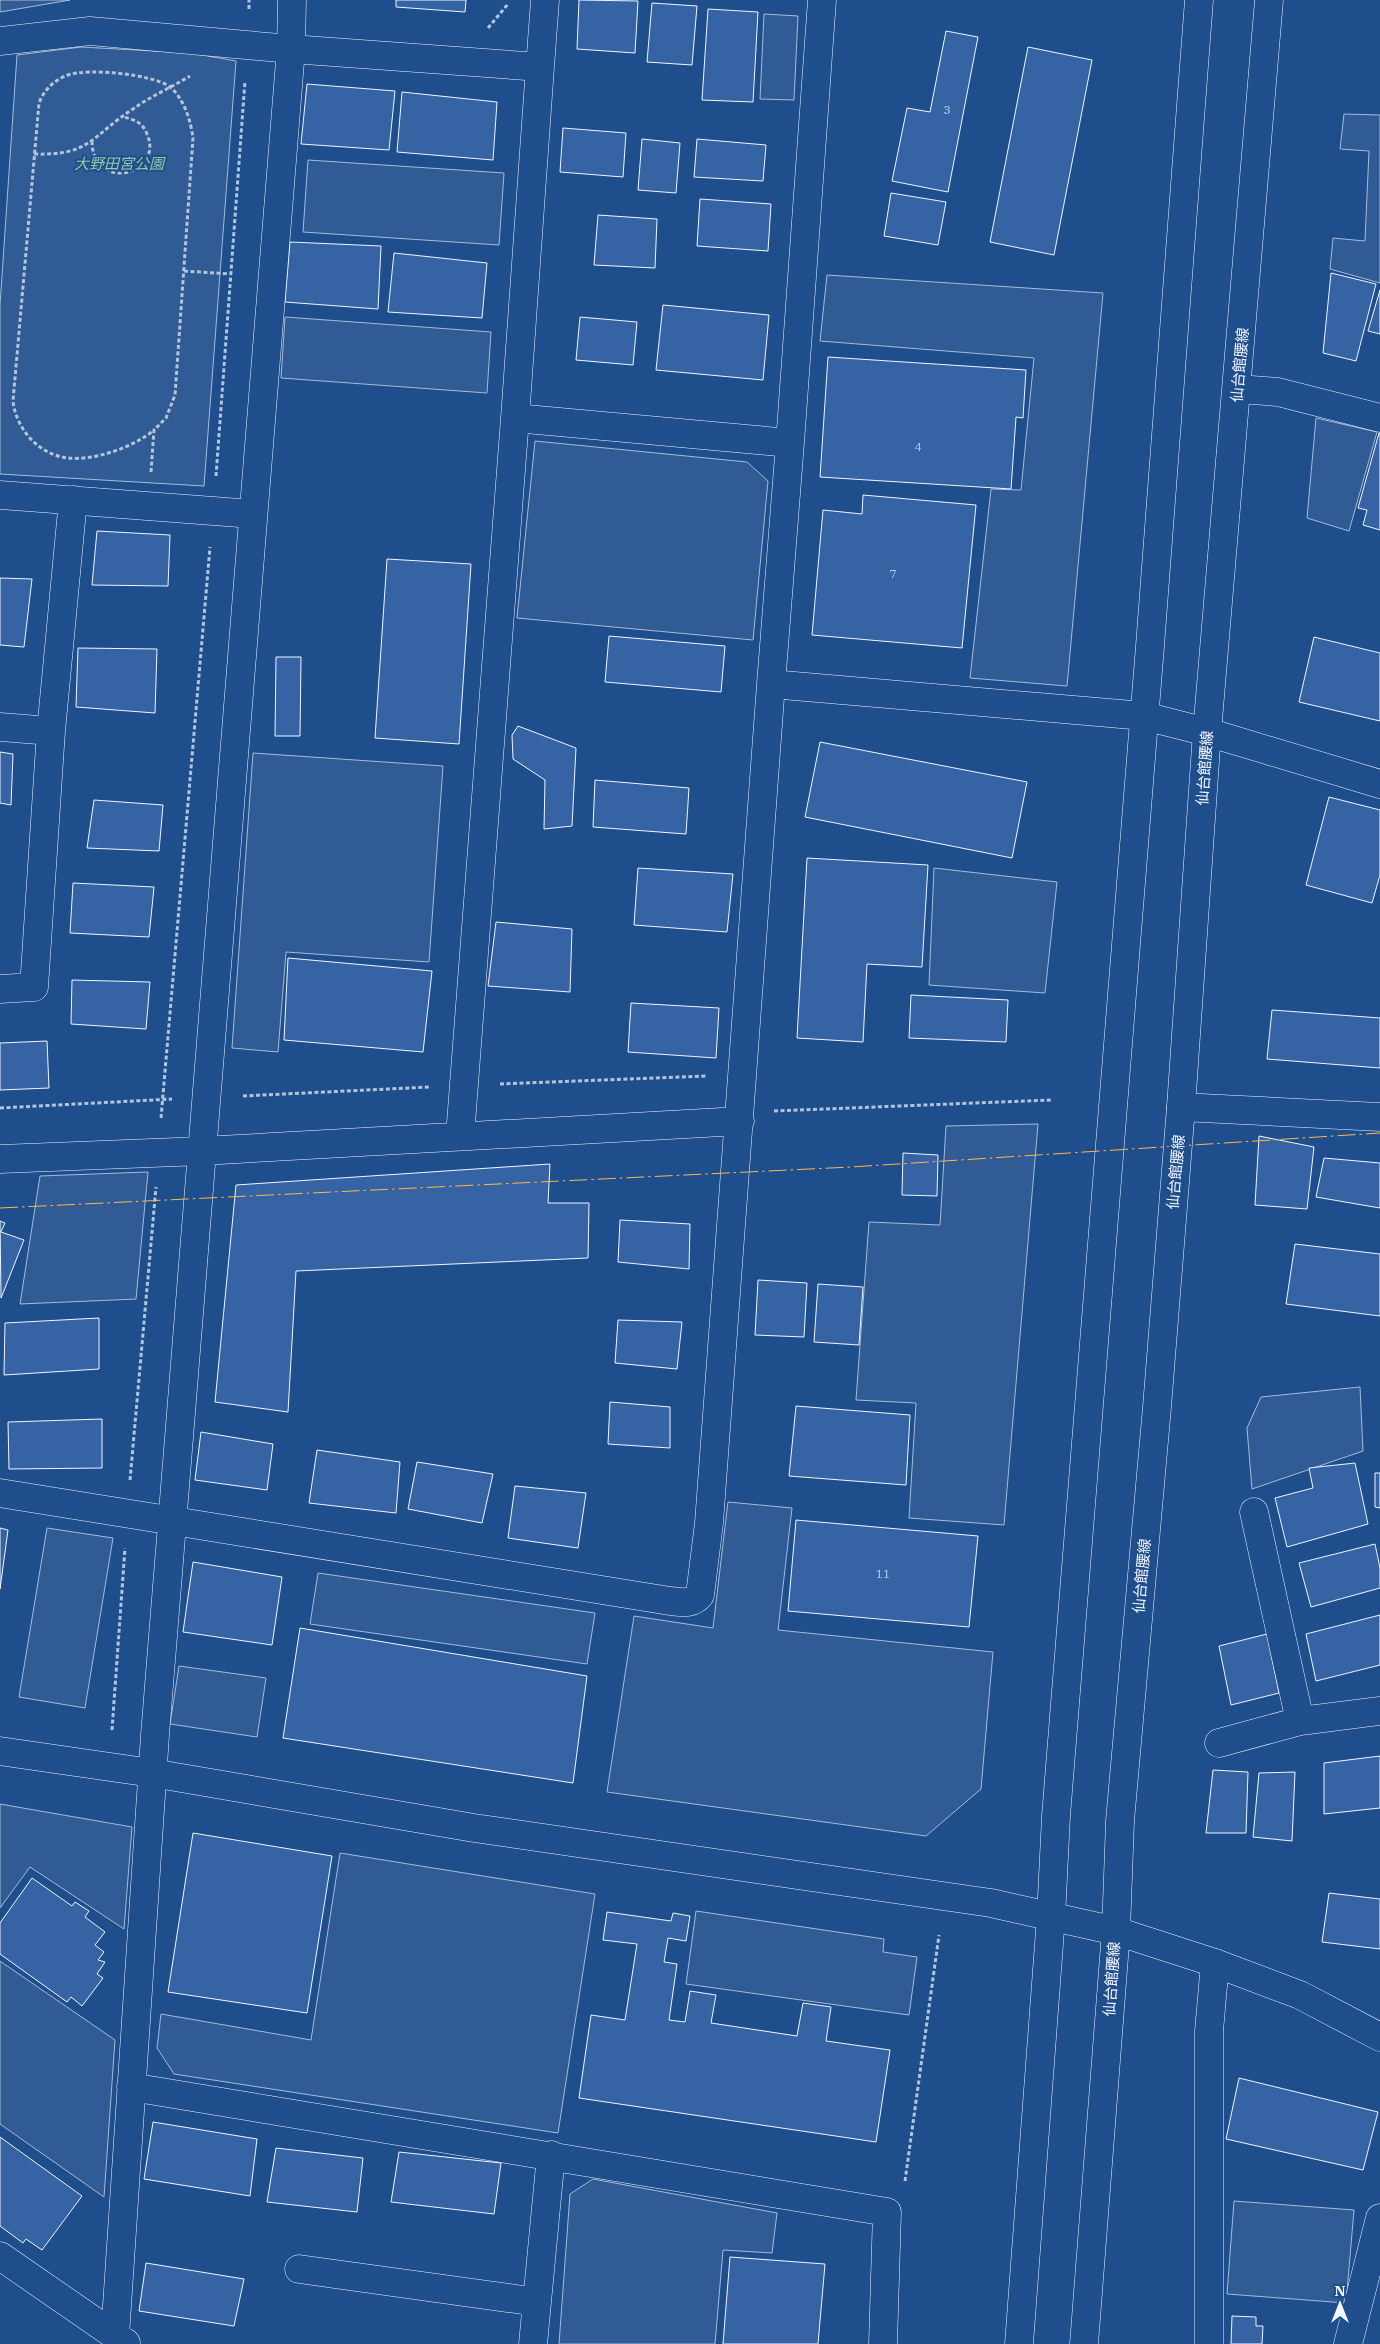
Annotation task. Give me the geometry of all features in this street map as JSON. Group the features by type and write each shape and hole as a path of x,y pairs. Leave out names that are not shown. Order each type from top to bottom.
{"street":[{"path":"121,2340 131,2086 152,1772 291,50 292,0"},
{"path":"460,1136 545,0"},
{"path":"0,1493 670,1601 689,1603 696,1600 700,1595 709,1524 740,1121 822,0"},
{"path":"1019,2344 1052,1917 1056,1816 1199,0"},
{"name":"仙台館腰線","path":"1084,2344 1116,1931 1120,1821 1181,1107 1207,732 1238,388 1269,0"},
{"path":"0,41 90,31 291,50 540,67"},
{"path":"1238,388 1278,392 1380,418"},
{"path":"515,418 790,443"},
{"path":"0,494 253,514"},
{"path":"0,988 34,987 51,731 73,500"},
{"path":"771,684 1144,716 1207,732 1380,784"},
{"path":"0,727 51,731"},
{"path":"1181,1107 1380,1117"},
{"path":"0,1159 202,1151 740,1121"},
{"path":"1254,1512 1300,1721"},
{"path":"1219,1743 1300,1721 1380,1711"},
{"path":"0,1751 152,1772 464,1826 991,1903 1116,1931 1215,1963 1300,1995 1380,2037"},
{"path":"1210,2344 1210,2031 1215,1963"},
{"path":"131,2086 887,2212 883,2344"},
{"path":"533,2344 551,2155"},
{"path":"1348,2344 1380,2218"},
{"path":"0,2256 121,2340"},
{"path":"299,2269 537,2302"}],"path":[{"path":"112,1730 127,1513 213,511 249,0"},
{"path":"82,72 141,76 160,81 172,88 191,123 193,138 175,395 166,418 154,430 140,441 112,452 67,458 45,451 28,437 14,415 13,401 34,154 38,103 43,92 68,75 82,72"},
{"path":"34,154 66,153 81,149 123,116 197,73"},
{"path":"92,141 92,151 103,167 121,174 139,167 146,160 150,141 140,124 132,118 123,116"},
{"path":"184,271 230,274"},
{"path":"151,474 154,430"},
{"path":"887,2212 905,2185 939,1935"}],"shaded area":[{"path":"0,0 70,0 0,12"},
{"path":"764,14 798,16 794,100 760,99"},
{"name":"大野田宮公園","path":"81,47 191,53 236,61 204,486 0,474 0,305 17,55"},
{"path":"1344,114 1380,115 1380,283 1330,269 1333,238 1365,241 1369,151 1340,149"},
{"path":"308,160 504,173 499,245 303,232"},
{"path":"827,275 1103,293 1067,686 970,678 991,489 1021,490 1034,358 820,341"},
{"path":"285,317 491,332 487,393 281,378"},
{"path":"1316,418 1377,432 1349,531 1307,518"},
{"path":"535,441 747,462 768,481 753,640 517,618"},
{"path":"253,753 443,766 429,962 286,952 278,1052 232,1048"},
{"path":"934,868 1057,882 1045,993 929,985"},
{"path":"1038,1124 1004,1525 909,1518 916,1403 856,1400 869,1222 940,1225 946,1126"},
{"path":"148,1172 136,1299 20,1304 40,1176"},
{"path":"1360,1387 1363,1451 1252,1489 1247,1428 1261,1397"},
{"path":"728,1502 792,1508 778,1630 993,1652 981,1789 926,1836 607,1792 634,1616 713,1628"},
{"path":"47,1528 113,1538 85,1708 19,1697"},
{"path":"318,1573 595,1613 587,1664 310,1624"},
{"path":"179,1666 266,1678 257,1737 170,1724"},
{"path":"0,1804 132,1827 124,1929 30,1867 0,1908"},
{"path":"340,1853 595,1894 558,2133 174,2074 157,2048 161,2014 311,2040"},
{"path":"696,1911 884,1939 883,1952 917,1957 909,2015 686,1984"},
{"path":"0,1961 115,2040 104,2197 0,2124"},
{"path":"593,2179 777,2213 772,2253 723,2250 715,2344 559,2344 570,2194"},
{"path":"1234,2201 1354,2210 1346,2303 1227,2294"}],"building":[{"path":"396,0 466,0 465,12 396,7"},
{"path":"579,0 638,1 635,53 577,49"},
{"path":"652,3 697,6 692,65 647,62"},
{"path":"708,9 758,12 753,102 702,100"},
{"path":"946,31 978,37 948,192 892,181 907,108 930,112"},
{"path":"1028,47 1092,60 1054,255 990,242"},
{"path":"307,84 395,91 389,150 301,144"},
{"path":"402,92 497,102 493,160 397,152"},
{"path":"563,128 626,133 623,177 560,172"},
{"path":"642,139 680,143 676,193 638,190"},
{"path":"697,139 766,145 763,181 694,177"},
{"path":"891,193 946,202 938,245 884,236"},
{"path":"700,199 771,204 768,251 697,246"},
{"path":"598,215 657,219 655,268 594,265"},
{"path":"290,242 381,246 378,309 285,302"},
{"path":"394,253 487,263 482,318 388,312"},
{"path":"1331,273 1376,284 1356,361 1323,353"},
{"path":"1380,290 1380,334 1368,331"},
{"path":"663,305 769,315 763,380 656,370"},
{"path":"580,317 637,322 633,365 576,360"},
{"path":"828,357 1026,370 1023,418 1016,417 1011,489 820,477"},
{"path":"1379,433 1380,530 1363,525 1367,510 1358,508"},
{"path":"863,495 976,505 962,648 812,635 823,510 862,514"},
{"path":"97,531 170,535 168,586 92,585"},
{"path":"387,559 471,564 459,744 375,738"},
{"path":"0,578 32,579 24,647 0,645"},
{"path":"609,636 725,646 721,692 605,682"},
{"path":"1314,637 1380,653 1380,721 1299,702"},
{"path":"78,648 157,649 155,713 76,707"},
{"path":"276,657 301,657 300,736 275,736"},
{"path":"518,726 576,748 572,826 544,829 545,780 513,759 512,735"},
{"path":"820,742 1027,782 1012,858 805,817"},
{"path":"0,752 13,754 11,805 0,803"},
{"path":"595,780 689,788 686,834 593,827"},
{"path":"1329,797 1380,810 1380,875 1372,903 1306,885"},
{"path":"94,800 163,805 159,851 87,848"},
{"path":"807,858 928,865 922,967 867,964 863,1042 797,1038"},
{"path":"638,868 733,874 727,932 634,925"},
{"path":"73,883 154,887 149,937 70,933"},
{"path":"496,922 572,929 570,992 488,986"},
{"path":"288,958 432,971 423,1052 284,1040"},
{"path":"72,980 150,982 146,1029 71,1024"},
{"path":"911,995 1008,1000 1006,1042 909,1038"},
{"path":"631,1003 719,1008 716,1058 628,1052"},
{"path":"1272,1010 1380,1018 1380,1068 1267,1059"},
{"path":"47,1041 49,1088 0,1090 0,1043"},
{"path":"1259,1136 1314,1147 1307,1209 1255,1205"},
{"path":"903,1153 938,1155 937,1196 902,1195"},
{"path":"1324,1158 1380,1163 1380,1208 1316,1197"},
{"path":"550,1164 548,1203 589,1203 588,1258 296,1271 288,1412 215,1402 236,1185"},
{"path":"620,1220 690,1224 689,1269 618,1262"},
{"path":"0,1221 5,1223 1,1232 24,1240 1,1298"},
{"path":"1295,1244 1380,1254 1380,1316 1286,1304"},
{"path":"758,1280 807,1283 804,1337 755,1335"},
{"path":"818,1284 863,1287 859,1345 814,1342"},
{"path":"99,1318 99,1369 4,1375 5,1323"},
{"path":"618,1320 682,1322 677,1369 615,1363"},
{"path":"610,1402 670,1407 670,1448 608,1444"},
{"path":"796,1406 910,1415 906,1485 789,1476"},
{"path":"102,1419 102,1468 9,1469 8,1422"},
{"path":"201,1432 273,1444 267,1490 195,1480"},
{"path":"317,1450 400,1462 396,1513 309,1503"},
{"path":"417,1462 493,1474 482,1523 408,1509"},
{"path":"1355,1463 1368,1524 1287,1547 1275,1498 1313,1488 1309,1468"},
{"path":"1375,1473 1380,1473 1380,1508 1375,1507"},
{"path":"515,1486 586,1493 578,1548 508,1538"},
{"path":"796,1520 978,1536 969,1627 788,1611"},
{"path":"0,1528 8,1530 0,1589"},
{"path":"1375,1544 1380,1568 1380,1588 1311,1607 1299,1563"},
{"path":"193,1562 282,1577 272,1645 183,1632"},
{"path":"1380,1615 1380,1665 1316,1681 1306,1634"},
{"path":"300,1628 587,1676 573,1783 283,1738"},
{"path":"1267,1634 1279,1693 1231,1705 1219,1646"},
{"path":"1380,1756 1380,1808 1324,1814 1324,1763"},
{"path":"1213,1770 1248,1772 1246,1833 1206,1833"},
{"path":"1295,1772 1292,1841 1253,1837 1259,1773"},
{"path":"193,1833 332,1856 307,2013 168,1992"},
{"path":"32,1878 72,1906 75,1902 89,1911 85,1917 105,1932 95,1945 104,1952 98,1960 105,1962 97,1974 103,1978 82,2006 71,1997 67,2002 0,1954 0,1923"},
{"path":"1329,1893 1380,1899 1380,1949 1322,1942"},
{"path":"607,1912 671,1921 673,1913 690,1916 686,1941 668,1938 664,1962 677,1964 669,2020 685,2022 690,1991 716,1995 711,2023 797,2036 803,2003 831,2007 826,2041 890,2050 876,2142 579,2098 591,2015 625,2020 637,1944 603,1940"},
{"path":"1239,2078 1378,2112 1363,2170 1226,2139"},
{"path":"153,2122 257,2139 250,2196 144,2179"},
{"path":"0,2137 82,2196 42,2250 26,2239 23,2243 0,2226"},
{"path":"276,2148 363,2158 357,2212 267,2202"},
{"path":"399,2152 501,2163 494,2214 391,2202"},
{"path":"730,2257 825,2264 818,2344 723,2344"},
{"path":"146,2263 244,2279 234,2326 139,2311"},
{"path":"1232,2316 1256,2317 1256,2326 1263,2326 1262,2344 1231,2344"}],"power":[{"path":"0,1208 851,1167 1380,1133"}]}
